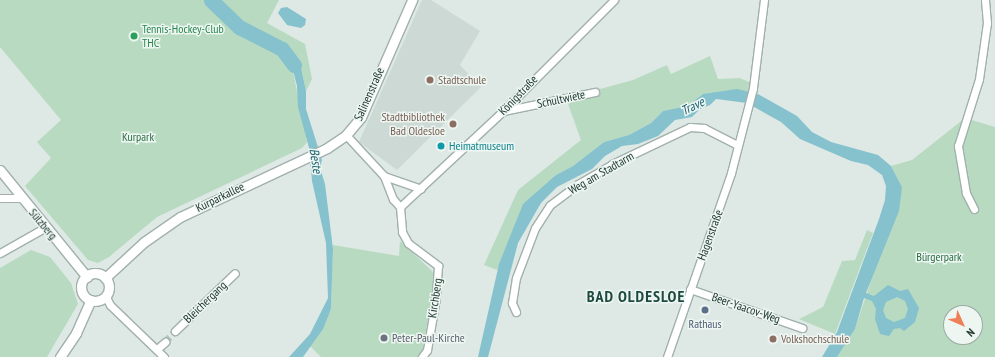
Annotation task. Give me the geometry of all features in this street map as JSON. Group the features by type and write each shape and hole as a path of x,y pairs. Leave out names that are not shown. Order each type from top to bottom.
{"street":[{"name":"Salinenstraße","path":"346,135 361,117 412,0"},
{"name":"Königstraße","path":"421,189 503,111 614,0"},
{"name":"Hagenstraße","path":"666,357 731,173 753,88 764,0"},
{"path":"974,209 966,193 958,146 978,83 987,22 985,0"},
{"name":"Schultwiete","path":"503,111 595,92"},
{"name":"Weg am Stadtarm","path":"516,312 512,303 516,278 535,228 550,205 578,184 612,164 690,127 704,128 738,145"},
{"name":"Kurparkallee","path":"105,278 144,242 180,217 326,148 346,135"},
{"path":"346,135 384,176 421,189"},
{"name":"Sülzberg","path":"0,170 86,277"},
{"name":"Kirchberg","path":"384,176 393,199 400,207 404,237 413,247 433,260 438,266 439,280 427,350 422,357"},
{"path":"400,207 421,189"},
{"path":"0,198 22,198"},
{"path":"0,253 46,227"},
{"name":"Bleichergang","path":"175,331 235,273"},
{"path":"96,274 105,278 109,289 106,296 98,301 85,297 82,288 86,277 96,274"},
{"name":"Beer-Yaacov-Weg","path":"690,289 802,328"},
{"path":"106,296 110,305 164,357"},
{"path":"60,357 76,333 91,300"},
{"path":"157,349 165,342"}],"shaded area":[{"name":"Stadtschule","path":"422,0 431,0 480,31 460,65 481,87 397,170 359,142"}],"green space":[{"name":"Kurpark","path":"0,0 279,0 267,23 305,44 312,79 306,91 301,68 290,49 282,50 292,66 307,142 302,148 157,217 109,257 98,263 88,260 25,186 51,158 37,142 61,120 0,47"},
{"path":"710,56 718,79 740,78 751,83 750,92 703,94 687,106 663,111 651,123 629,135 604,142 573,166 556,175 497,270 484,265 518,190 581,140 567,101 594,96 600,89 633,80 667,65 671,74"},
{"name":"Bürgerpark","path":"965,118 995,127 995,357 837,357 855,329 902,187 891,166 912,160"},
{"path":"867,230 873,233 835,334 799,319 823,307 842,261 855,260"},
{"path":"400,241 432,271 435,277 423,349 417,357 321,357 307,343 331,310 333,245 399,256"},
{"path":"31,250 50,257 71,283 78,304 47,357 0,357 0,268"}],"water":[{"path":"287,7 306,19 305,25 301,28 287,25 278,13 281,8"},
{"path":"282,49 290,49 301,68 306,91 306,109 322,160 320,168 325,184 333,249 331,309 323,329 303,357 289,357 310,334 328,298 326,243 312,181 309,148 298,107 297,86 292,66"},
{"name":"Trave","path":"737,89 758,94 797,116 812,132 831,142 878,155 891,166 902,187 899,211 866,293 874,296 888,285 900,291 908,289 919,308 915,322 904,331 900,328 894,329 889,336 880,334 875,319 876,309 872,301 864,298 855,329 837,357 822,357 837,332 879,219 885,200 886,186 882,175 868,165 851,161 800,139 781,122 747,103 716,99 710,105 700,109 692,117 675,120 658,136 638,144 622,146 605,156 592,169 557,187 541,203 518,243 488,357 478,357 499,264 523,204 556,175 573,166 604,142 629,135 651,123 663,111 687,106 703,94","holes":["897,297 905,301 908,309 905,318 894,322 886,318 883,310 886,302"]}],"waterway":[{"name":"Beste","path":"211,0 239,27 282,49 294,65"}],"tunnel":[{"path":"165,342 175,331"}],"place":[{"name":"Tennis-Hockey-Club THC","path":"134,36"},
{"name":"Stadtschule","path":"430,80"},
{"name":"Stadtbibliothek Bad Oldesloe","path":"453,124"},
{"name":"Heimatmuseum","path":"441,146"},
{"name":"Rathaus","path":"705,310"},
{"name":"Peter-Paul-Kirche","path":"384,338"},
{"name":"Volkshochschule","path":"773,339"}],"district":[{"name":"BAD OLDESLOE","path":"636,296"}]}
